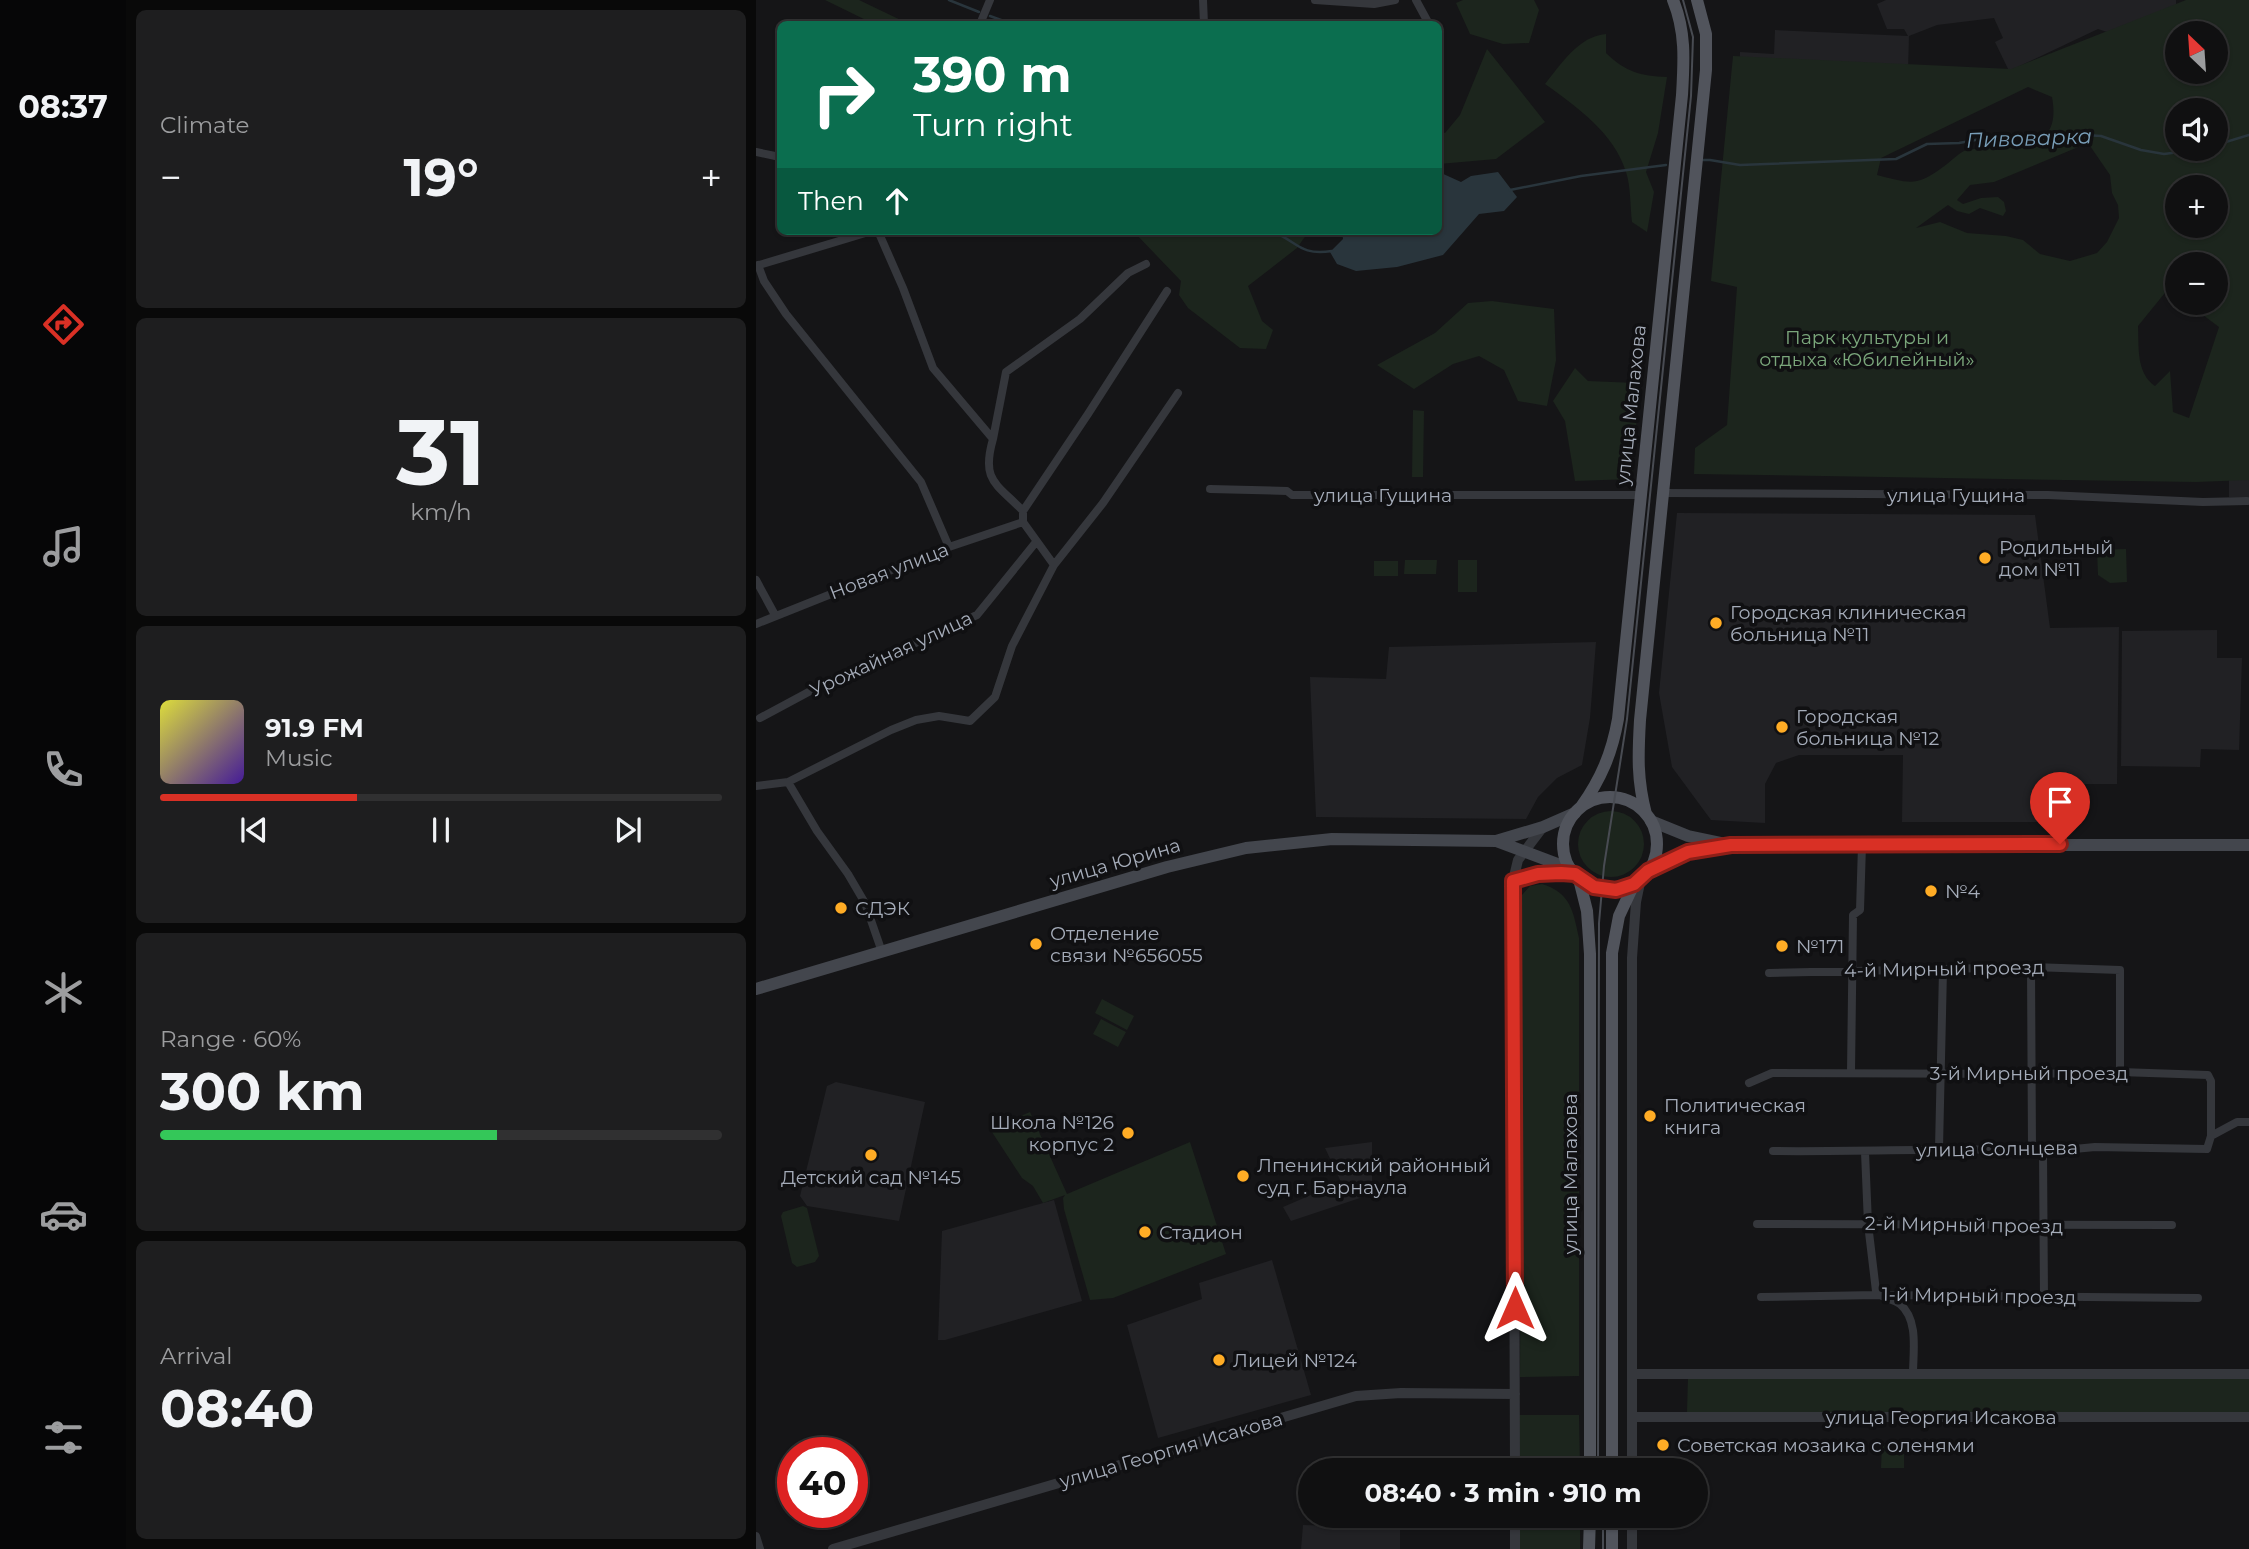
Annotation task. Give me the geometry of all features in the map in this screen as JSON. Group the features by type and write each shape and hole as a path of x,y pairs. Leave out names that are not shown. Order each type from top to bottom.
{"main road":[{"name":"улица Малахова","path":"1578,810 1604,772 1614,741 1684,71 1682,26 1673,0"},
{"path":"1612,1458 1612,953 1619,916 1657,846 1639,788 1637,766 1704,97 1706,34 1701,1"},
{"path":"1731,845 1688,836 1649,818 1634,804 1615,797 1597,799 1578,810 1566,830 1564,840 1566,860 1575,874 1594,887 1606,890 1616,890 1688,852 1731,845 2249,845"},
{"name":"улица Юрина","path":"1496,841 1543,827 1578,810"},
{"name":"улица Юрина","path":"756,989 1167,867 1246,848 1285,842 1332,839 1496,841 1524,850 1575,874"},
{"name":"улица Малахова","path":"1575,874 1587,911 1590,954 1590,1458"},
{"path":"1590,1528 1590,1549"},
{"path":"1612,1528 1612,1549"}],"street":[{"path":"981,21 990,0"},
{"path":"1203,0 1204,21"},
{"path":"1316,0 1374,4 1393,0"},
{"path":"1416,0 1427,21"},
{"path":"756,152 777,156"},
{"path":"858,235 757,265 764,281 786,314 921,482 949,547"},
{"path":"880,235 933,368 993,439"},
{"path":"1023,511 993,480 987,469 1006,372 1080,319 1128,273 1146,264"},
{"path":"1054,565 1023,522 1023,511 1167,291"},
{"path":"756,786 789,782 916,720 939,716 970,721 995,697 1012,646 1054,565 1103,503 1178,393"},
{"name":"улица Гущина","path":"1210,489 1287,491 1292,495 1641,495"},
{"name":"улица Гущина","path":"1664,493 2048,495 2203,502 2247,501"},
{"name":"Новая улица","path":"756,624 949,547 1023,522"},
{"name":"Урожайная улица","path":"760,718 816,688 977,615 1036,542"},
{"path":"756,580 775,615"},
{"path":"789,782 817,831 865,903 882,952"},
{"path":"1515,1458 1513,881 1514,871 1524,850 1543,827"},
{"path":"1851,1072 1853,915 1860,910 1862,845"},
{"path":"1513,881 1551,873 1575,874"},
{"path":"1632,1458 1632,958 1636,902 1641,878"},
{"path":"2031,967 2032,1150"},
{"name":"4-й Мирный проезд","path":"1769,973 2031,967 2120,970 2120,1072"},
{"path":"1939,1148 1943,970"},
{"name":"3-й Мирный проезд","path":"1749,1083 1772,1073 2120,1072 2208,1075 2211,1081 2211,1136"},
{"path":"2211,1136 2237,1122 2249,1122"},
{"name":"улица Солнцева","path":"1773,1151 1865,1152 1939,1148 2043,1152 2095,1147 2207,1149 2211,1136"},
{"path":"1865,1152 1868,1224 1877,1294 1898,1302 1910,1319 1913,1335 1913,1374"},
{"path":"2043,1152 2044,1298"},
{"name":"2-й Мирный проезд","path":"1757,1224 2172,1225"},
{"name":"1-й Мирный проезд","path":"1761,1297 1877,1294 2198,1298"},
{"path":"1633,1374 2249,1374"},
{"name":"улица Георгия Исакова","path":"833,1549 1356,1396 1401,1393 1515,1394"},
{"name":"улица Георгия Исакова","path":"1633,1417 2249,1417"},
{"path":"1515,1528 1515,1549"},
{"path":"1632,1528 1632,1549"},
{"path":"756,1536 760,1549"}],"shaded area":[{"path":"1886,0 2176,0 2176,16 2131,40 2098,29 2009,71 1995,42 2003,38 1994,18 1937,25 1909,36 1907,106 1739,83 1740,52 1774,54 1775,30 1908,36 1904,29 1887,29 1877,4"},
{"path":"1498,172 1517,197 1504,211 1479,214 1443,255 1397,267 1356,271 1337,264 1330,252 1343,239 1342,235 1442,235 1442,173 1461,182 1471,176"},
{"path":"2229,480 2249,480 2249,497 2229,497"},
{"path":"1677,513 2035,515 2050,628 2119,627 2117,784 2053,784 2052,822 1902,822 1903,755 1799,755 1776,763 1765,784 1765,823 1711,820 1672,767 1659,693"},
{"path":"2217,630 2217,658 2242,658 2239,750 2201,749 2200,767 2121,766 2122,631"},
{"path":"1596,642 1590,718 1582,765 1557,778 1538,797 1526,819 1316,817 1310,677 1386,679 1389,647"},
{"path":"836,1082 925,1102 899,1221 807,1206 800,1196 827,1086"},
{"path":"1372,1142 1372,1194 1291,1221 1283,1207 1341,1182 1325,1148"},
{"path":"1054,1200 1082,1301 938,1340 942,1231"},
{"name":"Лицей №124","path":"1272,1260 1311,1395 1158,1438 1127,1325 1202,1299 1199,1283"},
{"path":"1303,1528 1400,1528 1400,1549 1301,1549"}],"green space":[{"path":"825,0 859,0 903,21 868,21"},
{"path":"1463,0 1534,0 1539,10 1529,43 1503,44 1470,34 1456,3"},
{"name":"Парк культуры и отдыха «Юбилейный»","path":"2186,0 2249,0 2249,480 2196,482 1694,474 1695,448 1727,425 1737,287 1711,281 1733,56 2011,69","holes":["2028,87 2052,97 2053,115 2050,128 2034,142 1966,150 1928,177 1914,182 1877,175 1881,158","2088,143 2110,175 2112,193 2118,205 2119,218 2107,242 2097,253 2070,261 2040,254 2023,240 2006,236 1967,233 1940,222 1916,228 1948,205 1969,214 1980,208 2003,216 2006,211 2004,202 1998,197 1981,198 1963,204 1957,200 1970,185 1994,182","2165,252 2228,252 2228,315 2203,315 2219,327 2189,418 2173,412 2170,371 2155,386 2144,374 2140,359 2138,326 2165,293"]},
{"path":"1606,34 1606,53 1620,65 1641,74 1667,77 1658,133 1646,172 1654,192 1647,232 1632,222 1628,178 1613,145 1582,112 1545,84 1579,45"},
{"path":"1487,49 1545,122 1496,159 1442,164 1442,132 1445,133 1460,115"},
{"path":"1137,235 1306,235 1297,248 1248,286 1262,321 1273,330 1266,349 1240,348 1188,308 1179,295 1181,281"},
{"path":"1492,301 1554,309 1556,360 1547,406 1518,401 1504,370 1479,356 1453,364 1414,389 1377,365 1435,333 1468,303"},
{"path":"1575,368 1588,381 1636,383 1639,388 1632,479 1575,481 1565,421 1553,401"},
{"path":"1413,410 1424,411 1423,477 1412,477"},
{"path":"2126,549 2127,582 2110,583 2098,575 2097,550"},
{"path":"1405,560 1437,560 1436,574 1404,574"},
{"path":"1458,560 1477,560 1477,592 1458,592"},
{"path":"1374,561 1398,561 1398,576 1374,576"},
{"path":"1611,811 1624,814 1634,821 1641,831 1644,844 1641,857 1634,867 1624,874 1611,877 1598,874 1588,867 1581,857 1578,844 1581,831 1588,821 1598,814"},
{"path":"1542,884 1565,898 1572,911 1579,938 1579,1376 1520,1377 1522,895 1530,886"},
{"path":"1102,999 1134,1016 1127,1030 1095,1013"},
{"path":"1101,1019 1126,1032 1118,1047 1093,1034"},
{"name":"Стадион","path":"1030,1112 1067,1194 1190,1142 1226,1254 1113,1298 1090,1300 1064,1209 1065,1195 1043,1203 1033,1186 1022,1178 990,1129"},
{"path":"803,1206 807,1208 819,1256 815,1262 797,1267 792,1263 781,1216 783,1212"},
{"path":"1688,1377 2249,1378 2249,1413 1687,1412"},
{"path":"1519,1415 1579,1415 1580,1458 1520,1458"},
{"path":"1882,1444 1904,1444 1904,1468 1881,1468"},
{"path":"1520,1528 1580,1528 1580,1549 1520,1549"}],"waterway":[{"name":"Пивоварка","path":"949,0 979,12"},
{"name":"Пивоварка","path":"990,16 1004,21"},
{"name":"Пивоварка","path":"1703,160 1740,165 1896,159 1927,144 2030,134 2053,138 2068,134 2101,136 2141,150 2165,154"},
{"name":"Пивоварка","path":"2228,141 2249,135"},
{"name":"Пивоварка","path":"1510,190 1581,176 1666,165"},
{"name":"Пивоварка","path":"1280,235 1305,250 1332,251"}],"tram line":[{"path":"1598,1458 1599,923 1604,866 1627,719 1691,96 1693,37 1683,0"},
{"path":"1603,1528 1603,1549"}],"place":[{"name":"Родильный дом №11","path":"1985,558"},
{"name":"Городская клиническая больница №11","path":"1716,623"},
{"name":"Городская больница №12","path":"1782,727"},
{"name":"№4","path":"1931,891"},
{"name":"СДЭК","path":"841,908"},
{"name":"Отделение связи №656055","path":"1036,944"},
{"name":"№171","path":"1782,946"},
{"name":"Политическая книга","path":"1650,1116"},
{"name":"Школа №126 корпус 2","path":"1128,1133"},
{"name":"Детский сад №145","path":"871,1155"},
{"name":"Лпенинский районный суд г. Барнаула","path":"1243,1176"},
{"name":"Стадион","path":"1145,1232"},
{"name":"Лицей №124","path":"1219,1360"},
{"name":"Советская мозаика с оленями","path":"1663,1445"}],"route":[{"path":"1515,1308 1513,881 1538,874 1575,874 1586,884 1616,890 1634,884 1648,871 1688,852 1731,845 2060,844"}]}
